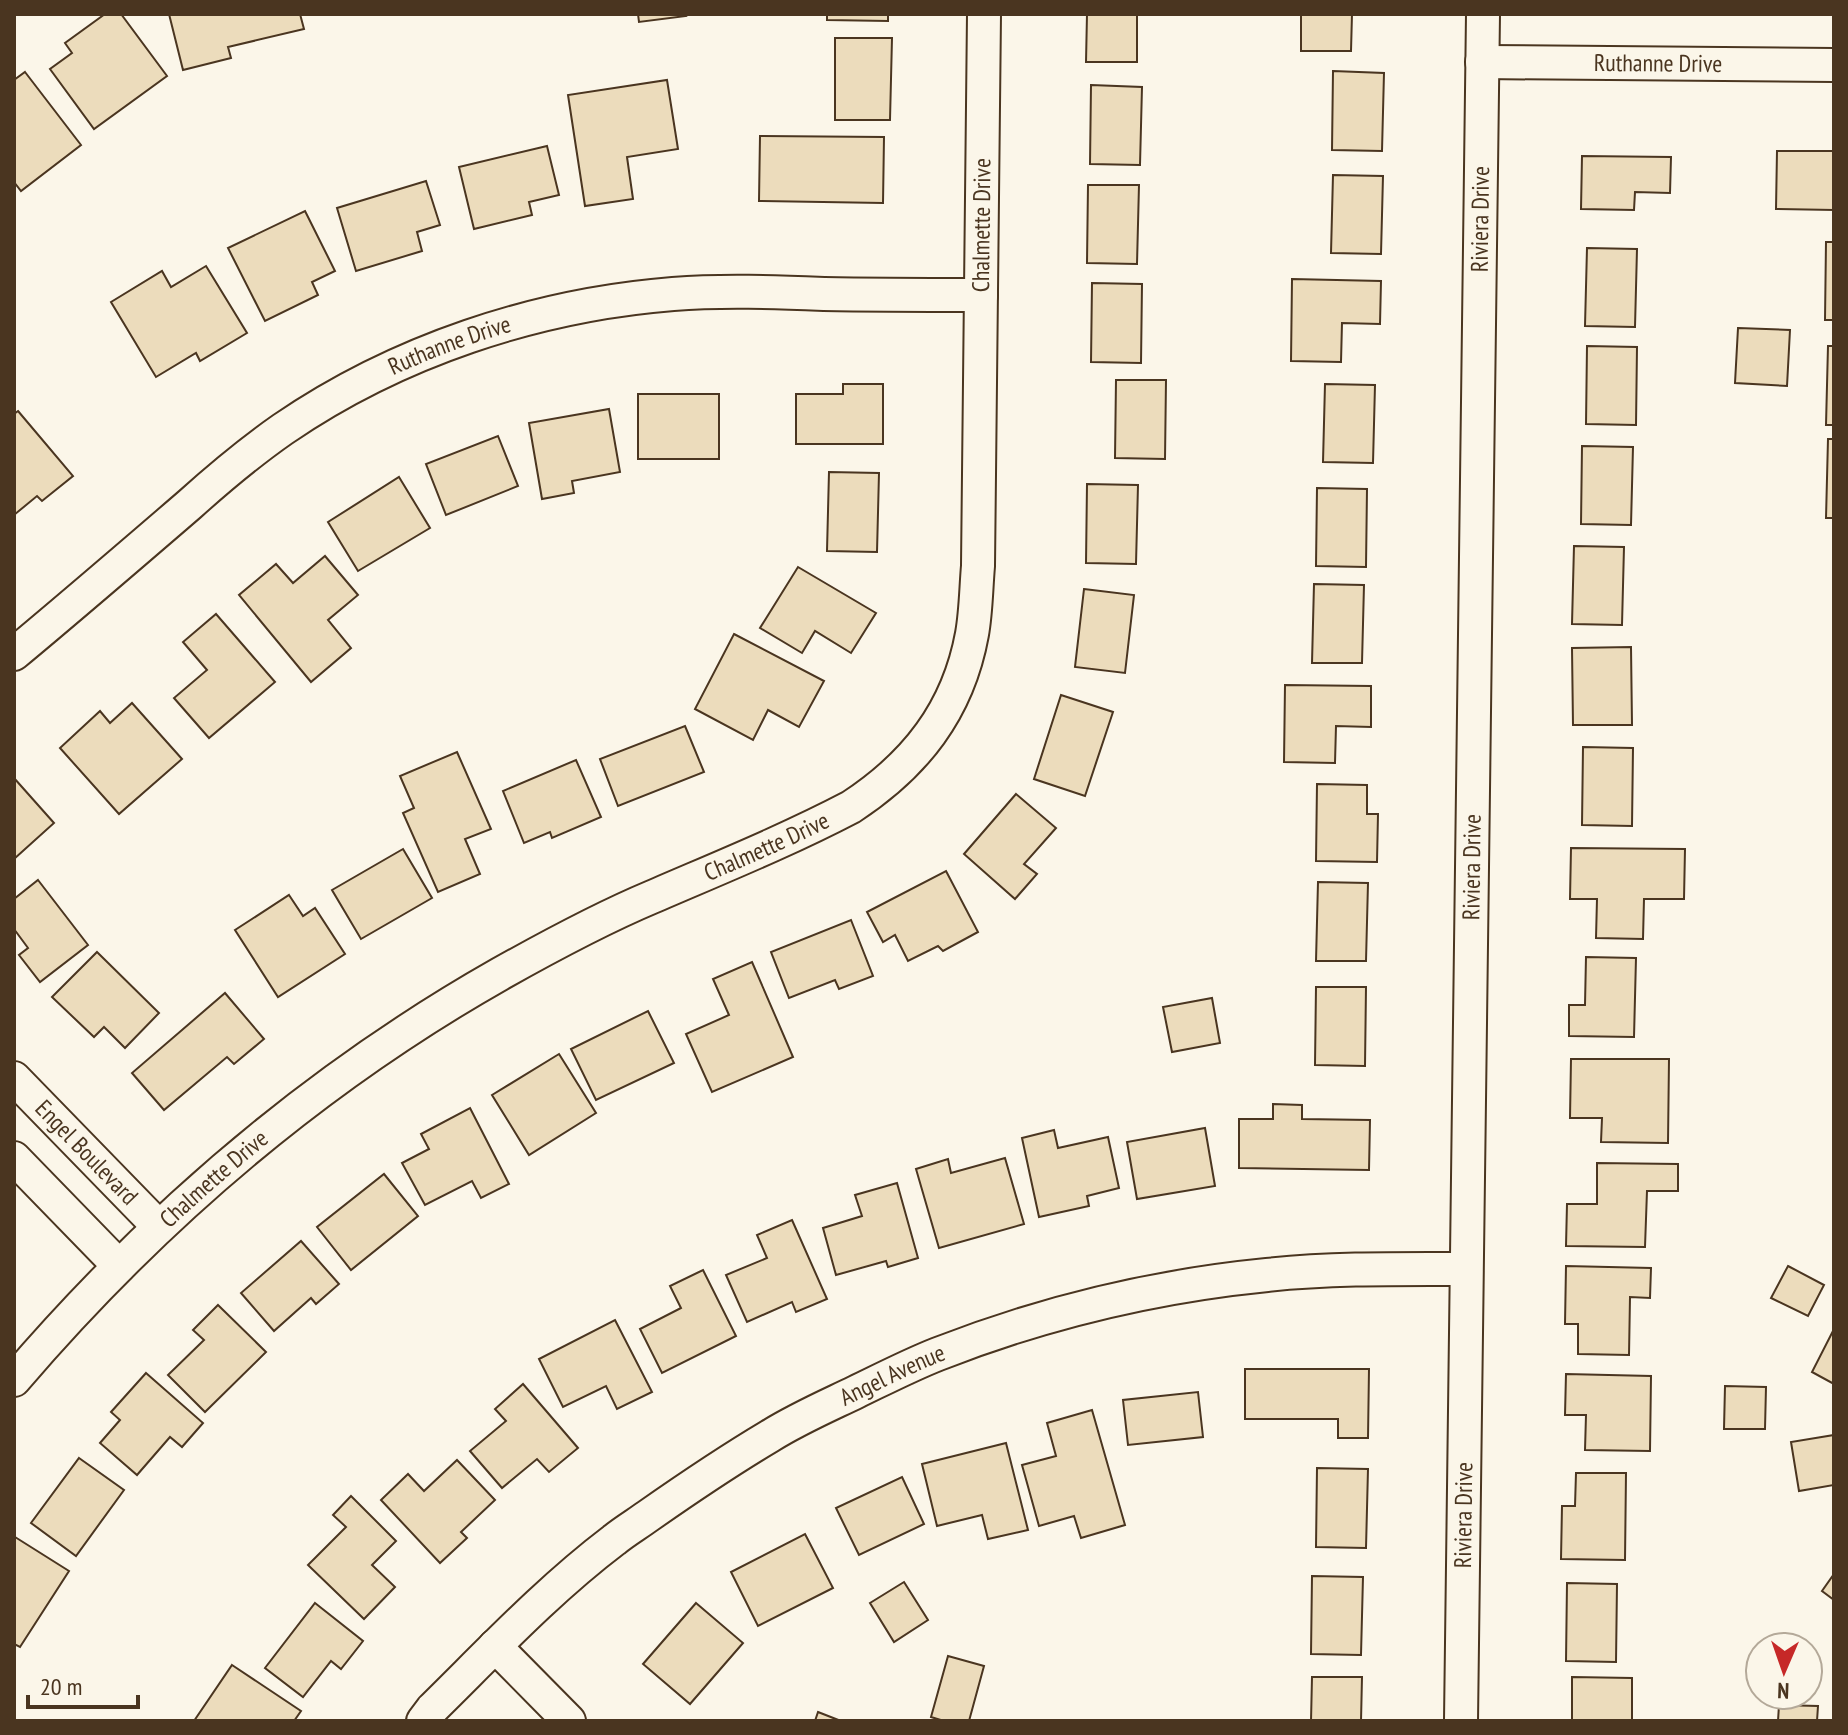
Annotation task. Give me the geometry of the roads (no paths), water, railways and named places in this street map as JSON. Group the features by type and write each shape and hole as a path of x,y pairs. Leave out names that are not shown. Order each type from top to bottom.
{"street":[{"name":"Chalmette Drive","path":"14,1380 92,1293 159,1227 247,1148 311,1099 444,1007 502,973 649,898 851,807 872,793 911,758 941,718 953,698 972,634 978,566 984,14"},
{"name":"Riviera Drive","path":"1461,1721 1483,14"},
{"name":"Ruthanne Drive","path":"1482,62 1834,65"},
{"name":"Ruthanne Drive","path":"14,654 222,476 281,431 373,377 446,344 558,311 674,293 981,295"},
{"name":"Engel Boulevard","path":"14,1078 159,1227"},
{"path":"14,1158 119,1266"},
{"name":"Angel Avenue","path":"423,1721 533,1608 613,1540 772,1434 938,1354 1056,1315 1210,1283 1331,1270 1466,1269"},
{"path":"495,1646 569,1721"}]}
